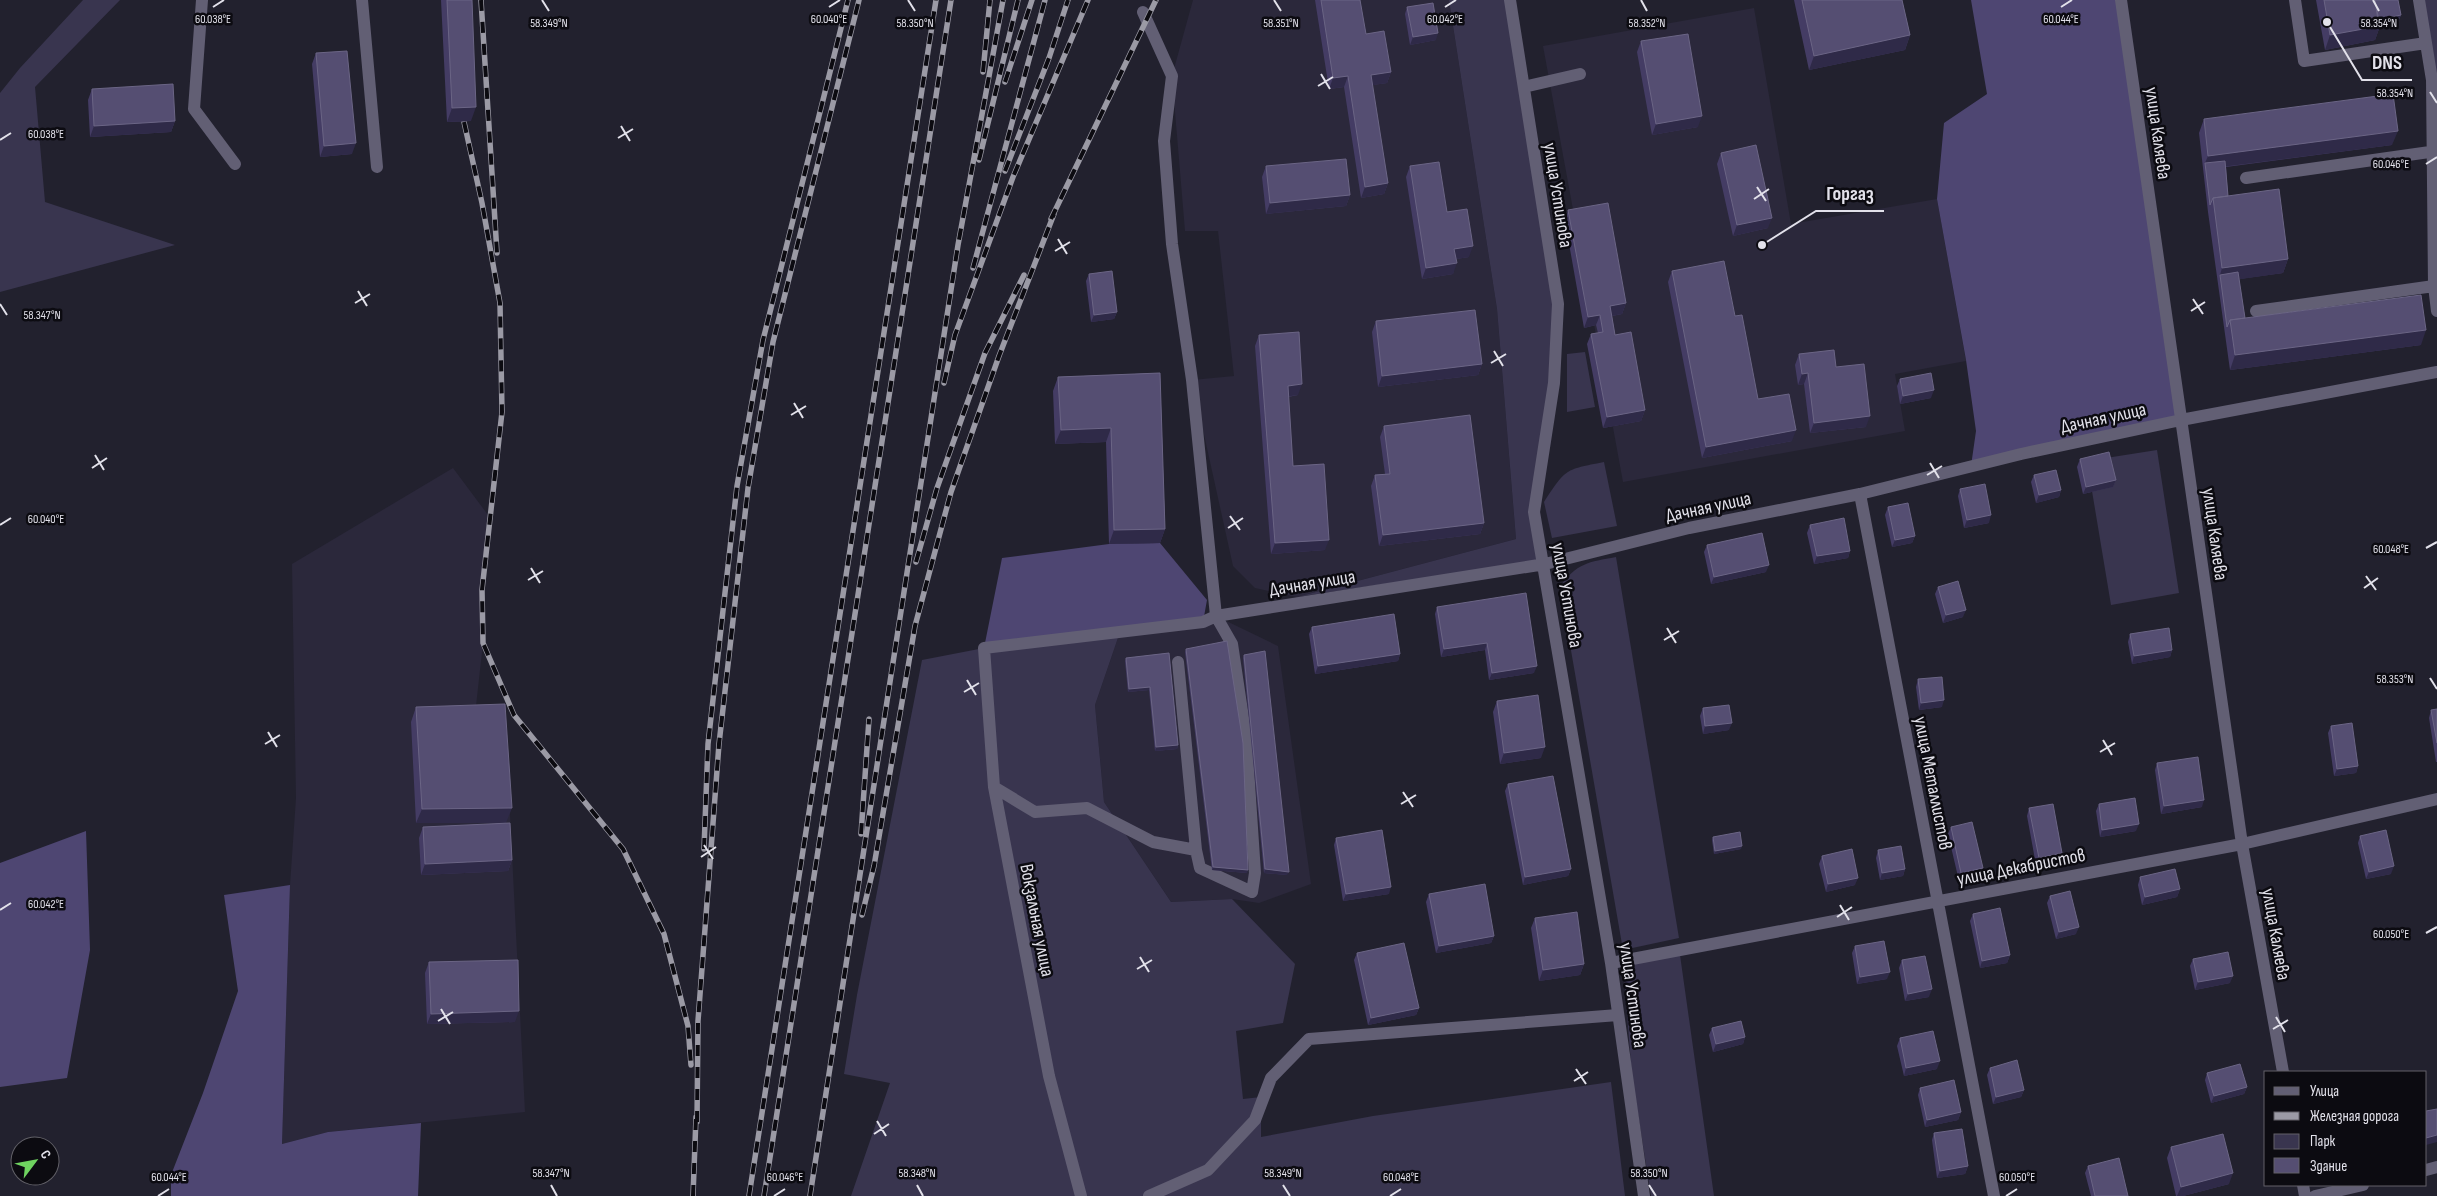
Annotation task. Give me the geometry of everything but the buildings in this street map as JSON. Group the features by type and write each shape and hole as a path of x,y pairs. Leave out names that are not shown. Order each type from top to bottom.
{"street":[{"path":"202,0 194,109 235,164"},
{"path":"362,0 377,167"},
{"name":"улица Устинова","path":"1510,0 1558,304 1554,384 1534,512 1545,564 1611,963 1644,1196"},
{"name":"улица Каляева","path":"2121,0 2242,844 2282,1071"},
{"path":"2294,0 2304,61 2426,42"},
{"path":"2419,0 2434,80 2434,286 2437,311"},
{"path":"1143,12 1172,76 1164,141 1172,244 1192,380 1216,616 1232,644 1246,738 1255,873 1252,892 1200,868 1196,850 1178,662"},
{"path":"1524,87 1580,74"},
{"path":"2246,178 2435,151"},
{"path":"2256,311 2434,286"},
{"name":"Дачная улица","path":"984,648 1204,622 1216,616 1545,564 1689,528 1860,494 2020,454 2180,420 2437,372"},
{"name":"улица Металлистов","path":"1860,494 1994,1196"},
{"name":"Вокзальная улица","path":"984,648 994,787 1049,1076 1082,1196"},
{"path":"994,787 1035,812 1087,808 1153,842 1196,850"},
{"name":"улица Декабристов","path":"1611,963 2242,844 2437,800"},
{"path":"1149,1196 1208,1170 1255,1120 1270,1078 1309,1039 1618,1015"},
{"path":"2315,1196 2359,1186"}],"shaded area":[{"path":"1193,0 1449,0 1497,309 1516,539 1297,597 1255,588 1233,566 1192,380 1234,376 1218,231 1185,231 1172,76"},
{"path":"1971,0 2121,0 2181,420 1971,466 1976,431 1966,360 1937,199 1944,123 1987,94"},
{"path":"1754,8 1791,224 1937,199 1966,361 1895,374 1905,431 1623,482 1543,46"},
{"path":"453,468 491,519 482,590 483,643 475,715 505,715 525,1112 328,1132 282,1144 290,885 296,798 292,564"},
{"path":"1160,543 1207,600 1203,622 984,648 1002,558 1109,544"},
{"path":"1216,616 1278,646 1311,884 1259,903 1232,899 1171,902 1104,802 1095,705 1120,632"},
{"path":"86,831 90,950 67,1078 0,1087 0,863"},
{"path":"290,885 282,1144 328,1132 421,1123 418,1196 171,1196 171,1175 203,1093 238,991 224,895"}],"green space":[{"path":"83,0 120,0 35,87 45,202 175,245 0,292 0,93 20,68"},
{"path":"1449,0 1510,0 1558,304 1534,512 1540,561 1297,597 1516,539 1497,309"},
{"path":"2419,0 2437,0 2437,80"},
{"path":"1585,352 1595,407 1567,412 1567,354"},
{"path":"2157,450 2179,593 2111,605 2087,461"},
{"path":"1604,462 1617,526 1552,538 1544,502 1568,472"},
{"path":"1616,557 1679,938 1623,950 1560,587 1578,568 1591,562"},
{"path":"1120,632 1095,705 1104,802 1171,902 1232,899 1295,964 1283,1023 1236,1031 1243,1099 1261,1097 1261,1137 1373,1116 1611,1082 1625,1196 851,1196 890,1083 844,1074 857,995 922,660 984,648"},
{"path":"1680,955 1714,1196 1651,1196 1632,1076 1623,965"}],"railway":[{"path":"481,0 497,253"},
{"path":"704,849 708,744 737,486 763,340 848,0"},
{"path":"697,1122 698,1021 719,744 748,488 773,342 859,0"},
{"path":"749,1196 936,0"},
{"path":"764,1196 951,0"},
{"path":"983,72 990,0"},
{"path":"810,1196 958,245 1003,0"},
{"path":"979,160 1018,0"},
{"path":"1005,82 1032,0"},
{"path":"973,268 1045,0"},
{"path":"1005,171 1049,58 1068,0"},
{"path":"944,383 955,335 1013,177 1088,0"},
{"path":"1051,219 1156,0"},
{"path":"464,122 482,203 500,303 502,412 482,590 483,643 514,715 623,849 664,934 688,1026 691,1065"},
{"path":"862,915 874,866 915,626 951,492 999,356 1054,214"},
{"path":"916,562 937,488 985,353 1024,275"},
{"path":"861,834 869,719"},
{"path":"693,1196 696,1117"}],"place":[{"name":"DNS","path":"2327,22"},
{"name":"Горгаз","path":"1762,245"}]}
